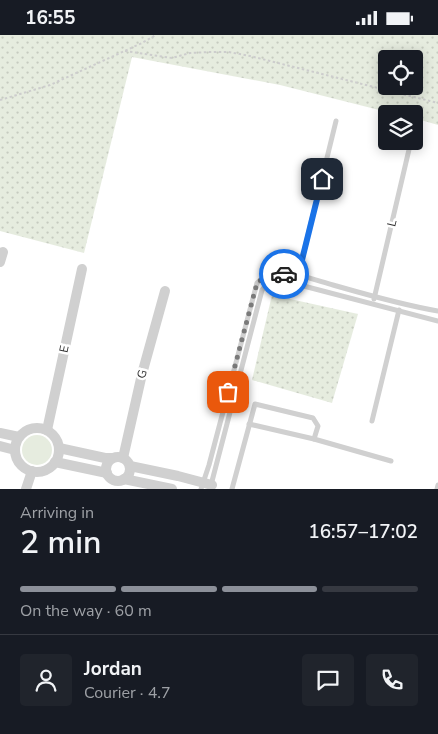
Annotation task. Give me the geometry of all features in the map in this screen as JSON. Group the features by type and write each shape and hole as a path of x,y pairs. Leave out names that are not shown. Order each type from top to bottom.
{"street":[{"name":"E","path":"47,430 82,269"},
{"name":"G","path":"114,480 106,466 118,458 165,291"},
{"path":"32,429 47,430 55,437 59,447 55,462 44,470 32,471 20,463 15,450 19,437 25,431 32,429"},
{"path":"0,433 19,437"},
{"path":"0,446 15,450"},
{"path":"59,447 118,458 130,466 206,486"},
{"path":"55,462 114,480 172,489"},
{"path":"114,480 129,474 130,466"},
{"path":"26,489 32,471"}],"lane":[{"path":"296,284 336,121"},
{"name":"L","path":"373,305 410,150"},
{"path":"206,486 209,465 257,283 270,273 298,276 402,305 438,311"},
{"path":"206,486 262,290 269,281 296,284 438,321"},
{"path":"372,421 398,312 402,305"},
{"path":"232,489 255,404 312,418 318,426 314,439"},
{"path":"250,424 314,439 391,461"},
{"path":"437,489 438,485"}],"path":[{"path":"0,100 50,85 156,35"},
{"path":"125,51 172,59 190,53 229,52 438,103"}],"shaded area":[{"path":"0,35 438,35 438,125 423,121 423,105 378,105 378,110 280,85 132,57 84,253 0,231"},
{"path":"272,295 358,314 332,403 252,380"},
{"path":"37,435 48,439 52,450 48,461 37,465 26,461 22,450 26,439"}],"way so far":[{"path":"228,392 257,283 270,273 284,274"}],"route":[{"path":"284,274 298,276 322,179"}]}
